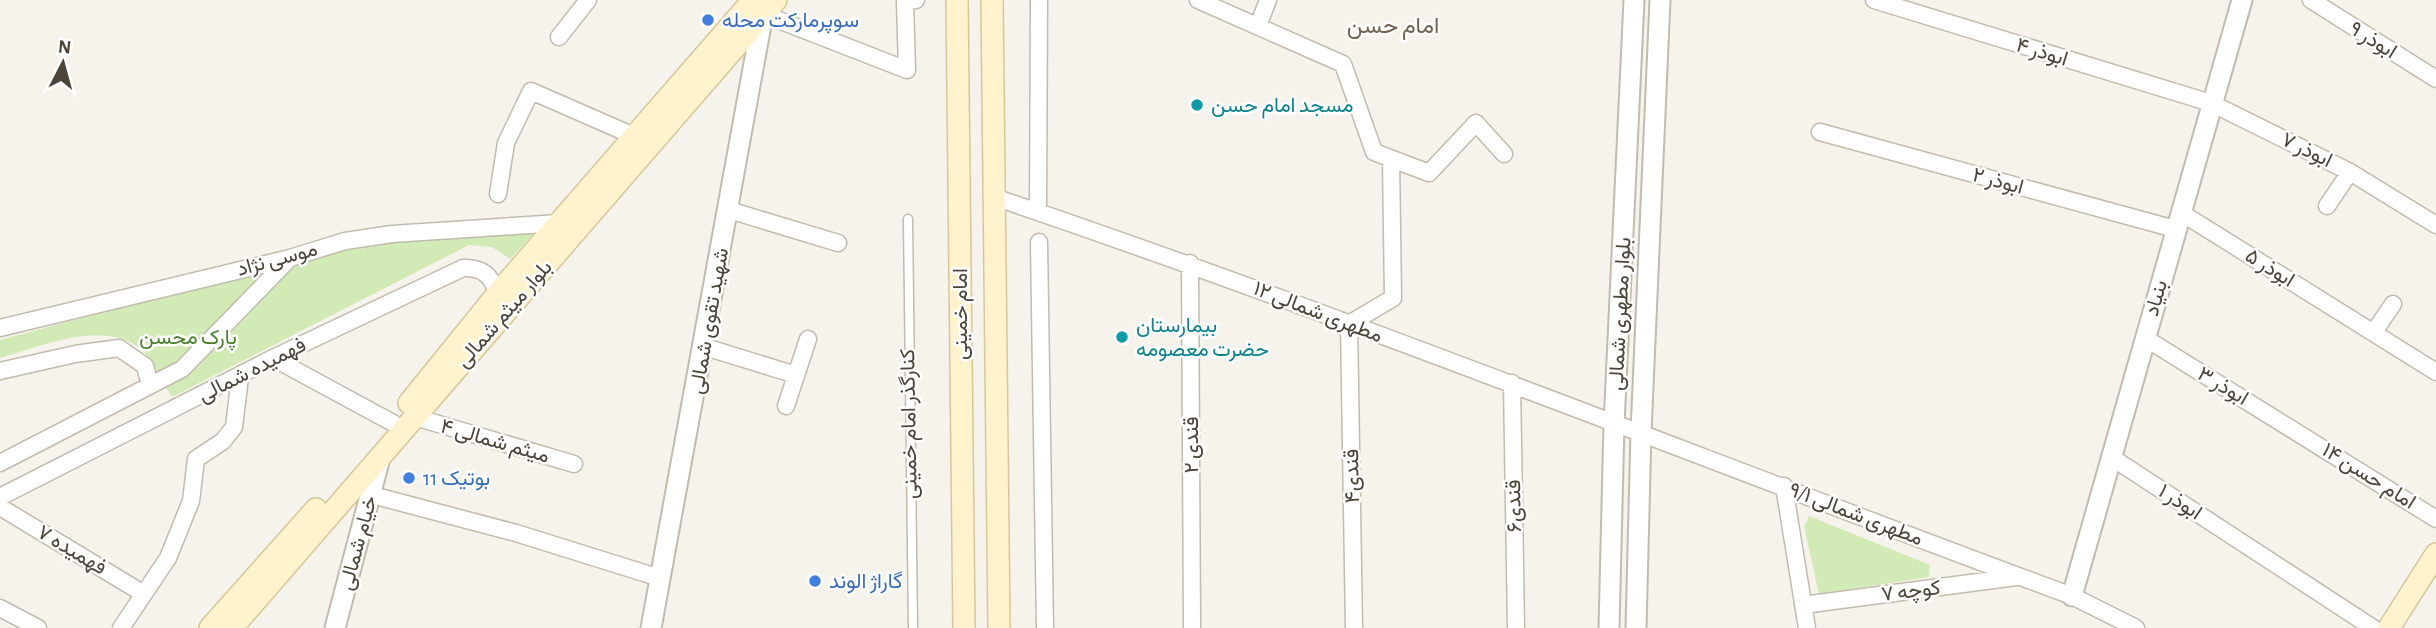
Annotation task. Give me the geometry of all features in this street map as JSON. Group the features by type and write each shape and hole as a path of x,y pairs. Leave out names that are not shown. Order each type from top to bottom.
{"main road":[{"name":"امام خمینی","path":"957,0 964,628"},
{"name":"امام خمینی","path":"992,0 999,628"},
{"name":"بلوار میثم شمالی","path":"210,628 393,423 498,293 634,136 755,4"},
{"name":"بلوار میثم شمالی","path":"238,627 415,417 755,4"},
{"path":"2389,628 2436,554"}],"street":[{"path":"559,37 588,0"},
{"path":"1038,212 1039,0"},
{"path":"1198,0 1343,64 1374,152 1429,173 1476,123 1504,155"},
{"path":"1258,26 1268,0"},
{"name":"بلوار مطهری شمالی","path":"1609,628 1614,424 1634,0"},
{"name":"بلوار مطهری شمالی","path":"1636,628 1641,432 1660,0"},
{"name":"ابوذر ۴","path":"1874,0 2211,103"},
{"name":"بنیاد","path":"2072,596 2242,0"},
{"name":"ابوذر ۹","path":"2311,0 2436,79"},
{"path":"755,4 907,70 909,1"},
{"name":"شهید تقوی شمالی","path":"651,628 729,210 755,4"},
{"path":"498,194 506,143 531,91 634,136"},
{"name":"ابوذر ۷","path":"2211,103 2350,172 2400,203 2434,218"},
{"name":"ابوذر ۲","path":"1820,132 2178,220"},
{"path":"1349,324 1393,298 1391,159"},
{"path":"2327,206 2350,172"},
{"name":"مطهری شمالی ۱۲","path":"994,197 1190,263 1641,432"},
{"path":"729,210 838,243"},
{"name":"ابوذر ۵","path":"2178,220 2367,328 2436,372"},
{"name":"موسی نژاد","path":"0,328 289,258 345,241 392,234 559,223"},
{"path":"1039,242 1045,628"},
{"name":"فهمیده شمالی","path":"0,463 182,369 289,258"},
{"name":"قندی ۲","path":"1190,263 1192,628"},
{"name":"فهمیده شمالی","path":"0,497 273,358 463,268 476,268 486,274 498,293"},
{"path":"2367,328 2393,304"},
{"name":"قندی۴","path":"1349,324 1354,628"},
{"name":"ابوذر ۳","path":"2145,338 2302,433"},
{"path":"786,406 808,339"},
{"path":"705,347 796,375"},
{"path":"0,371 85,351 119,348 145,366 150,385"},
{"path":"273,358 393,423"},
{"path":"121,628 168,558 191,501 196,459 223,441 234,427 240,377"},
{"name":"قندی۶","path":"1512,383 1516,628"},
{"name":"میثم شمالی ۴","path":"415,417 574,464"},
{"name":"مطهری شمالی ۹/۱","path":"1641,432 2072,596 2136,628"},
{"name":"امام حسن ۱۴","path":"2302,433 2436,519"},
{"name":"ابوذر ۱","path":"2111,457 2373,628"},
{"name":"خیام شمالی","path":"335,628 380,458"},
{"path":"1784,486 1807,628"},
{"path":"372,495 516,533 660,578"},
{"name":"فهمیده ۷","path":"0,507 144,594"},
{"name":"کوچه ۷","path":"1803,605 2019,577"},
{"path":"0,608 38,628"}],"lane":[{"name":"کنارگذر امام خمینی","path":"908,219 914,628"}],"green space":[{"name":"پارک محسن","path":"537,230 510,259 492,247 469,245 172,397 148,356 123,339 106,336 70,338 0,358 0,340 378,239"},
{"path":"1809,516 1930,565 1929,577 1819,594 1804,527"}],"place":[{"name":"سوپرمارکت محله","path":"708,20"},
{"name":"مسجد امام حسن","path":"1197,105"},
{"name":"بیمارستان حضرت معصومه","path":"1122,337"},
{"name":"بوتیک 11","path":"409,478"},
{"name":"گاراژ الوند","path":"815,581"}],"district":[{"name":"امام حسن","path":"1393,26"}]}
